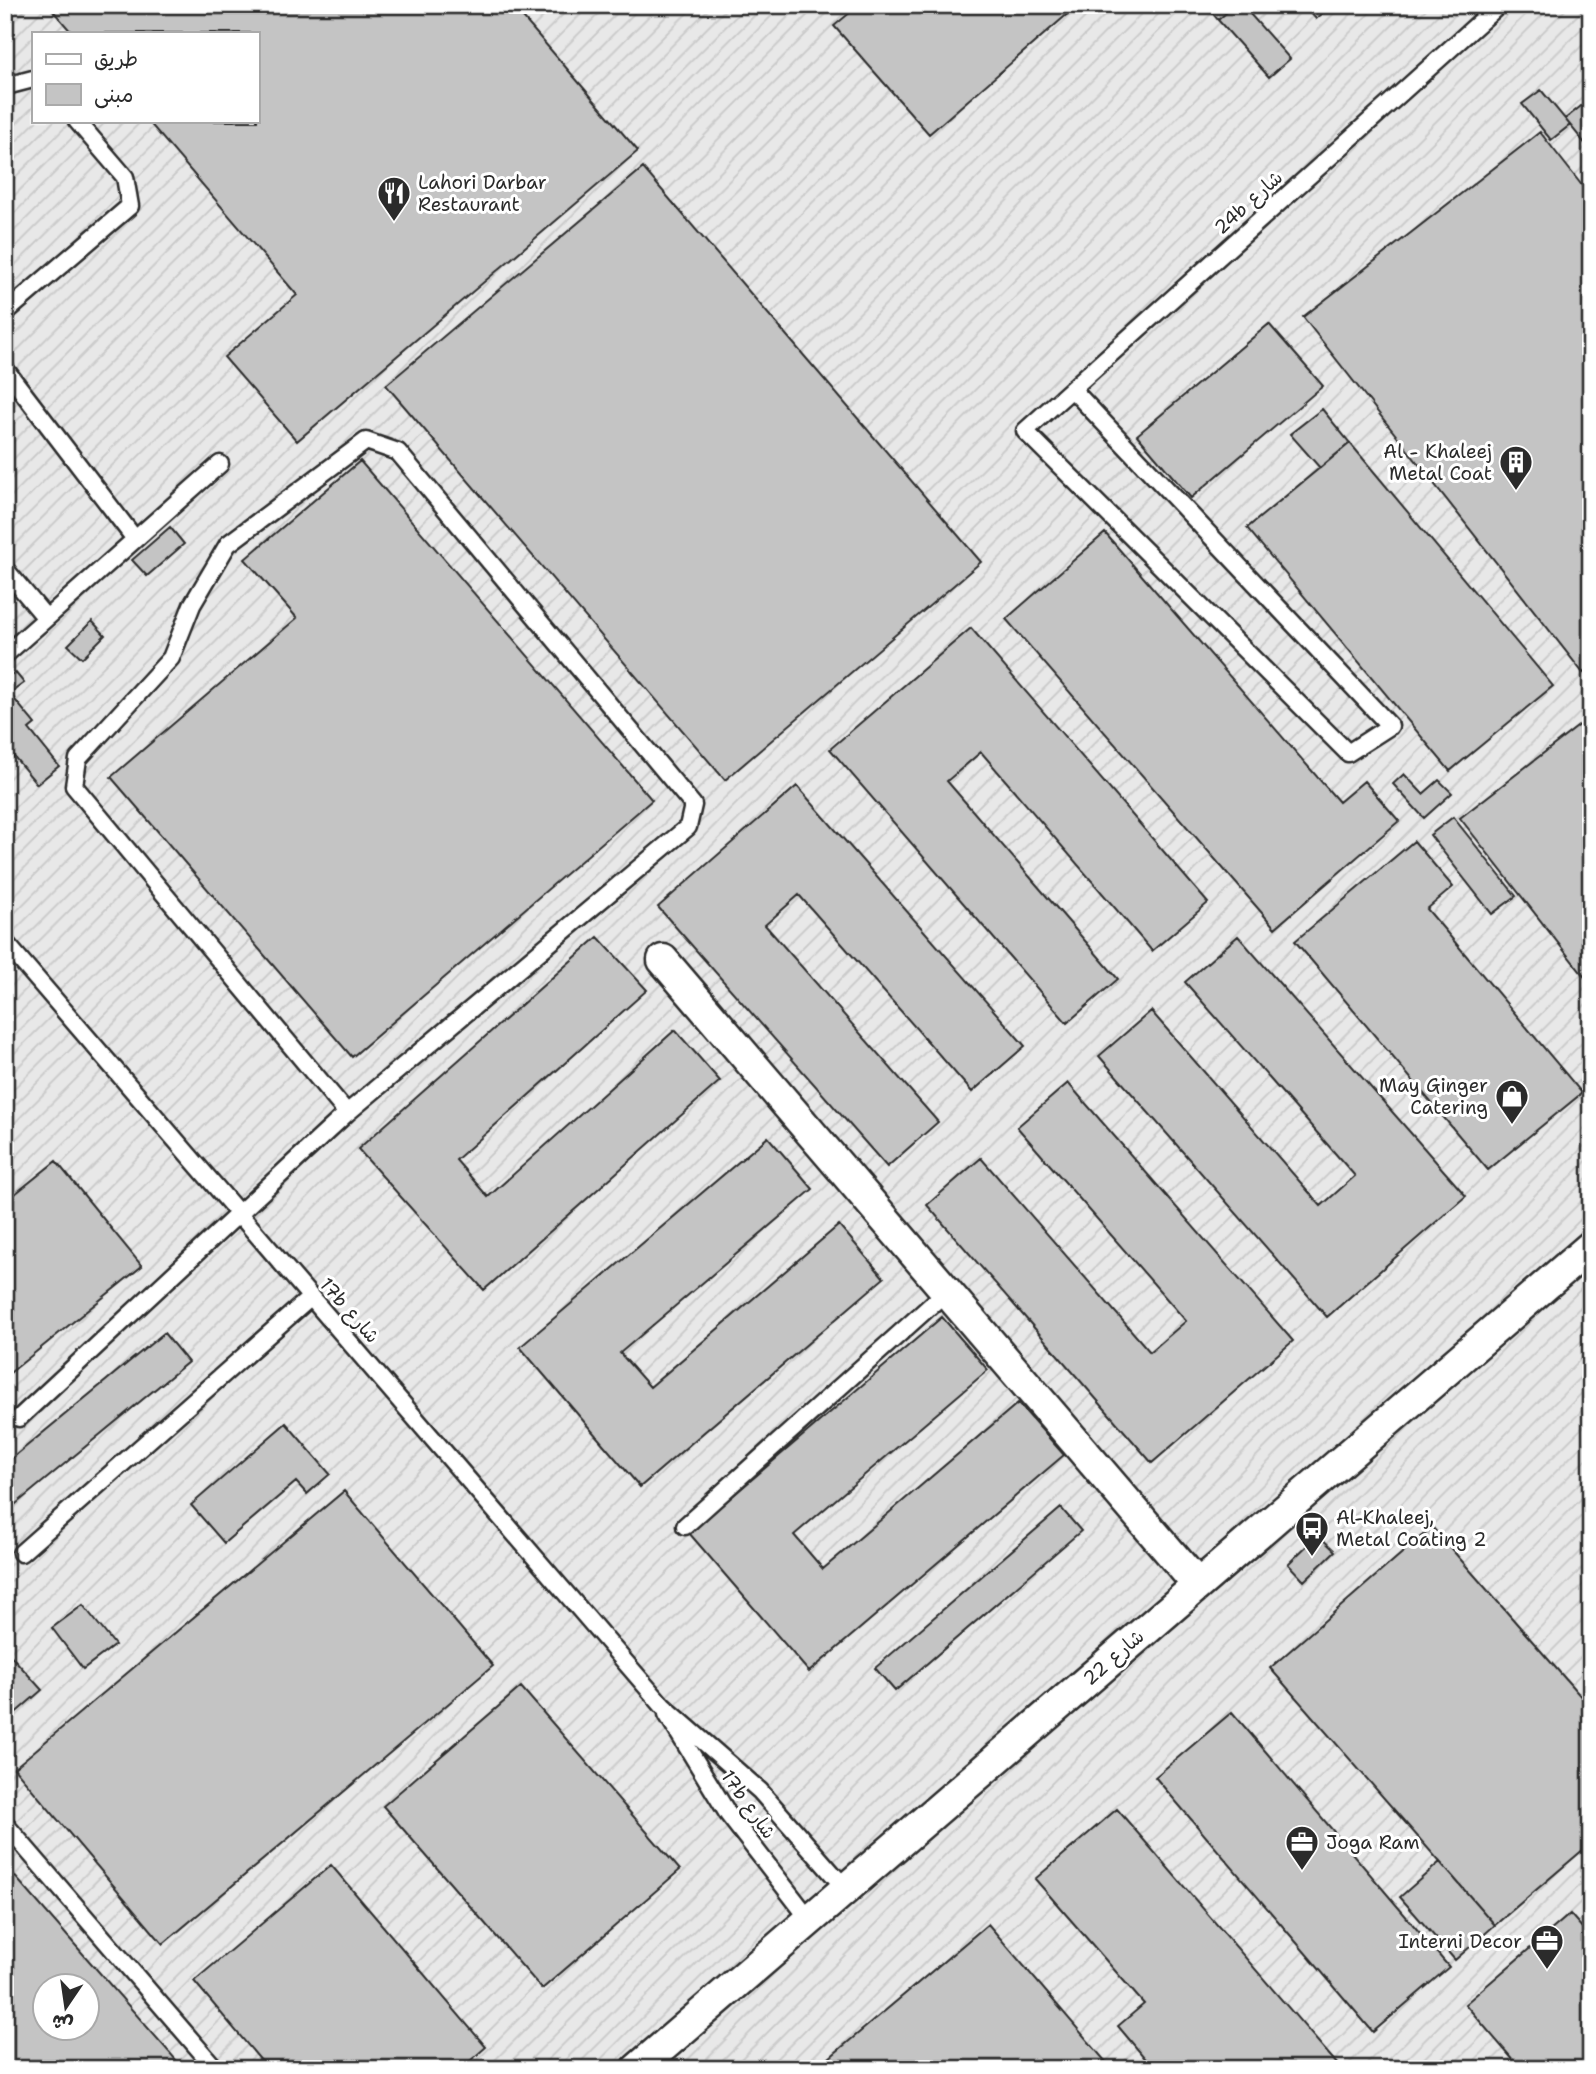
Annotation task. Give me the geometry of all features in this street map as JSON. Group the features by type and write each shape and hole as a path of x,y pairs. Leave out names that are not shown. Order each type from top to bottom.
{"street":[{"path":"663,960 1197,1584"},
{"name":"شارع 22","path":"637,2069 1591,1245"}],"lane":[{"name":"24b شارع","path":"1072,389 1390,726 1348,753 1025,431 1499,5"},
{"path":"5,89 32,79"},
{"path":"5,313 130,206 125,177 78,122"},
{"path":"5,369 135,539"},
{"path":"19,1418 347,1113 688,827 693,805 398,452 366,441 228,544 192,605 171,658 78,759 74,786 347,1113"},
{"path":"5,655 220,464"},
{"path":"5,569 46,618"},
{"name":"17b شارع","path":"5,942 663,1706 760,1791 845,1888"},
{"path":"685,1526 947,1291"},
{"path":"21,1553 311,1297"},
{"name":"17b شارع","path":"663,1706 728,1814 810,1920"},
{"path":"5,1824 216,2069"}],"shaded area":[{"path":"5,5 1591,5 1591,2069 5,2069"}],"building":[{"name":"Lahori Darbar Restaurant","path":"48,5 512,5 638,151 297,441 224,357 297,295 149,122 259,122 259,32 71,32"},
{"path":"859,5 1078,5 929,134 834,26"},
{"path":"1206,5 1235,5 1218,20"},
{"path":"1235,5 1242,5 1290,59 1269,77 1218,20"},
{"path":"1304,5 1332,5 1316,19"},
{"path":"1541,90 1570,125 1551,140 1522,104"},
{"path":"1591,98 1591,151 1565,119"},
{"name":"Al - Khaleej Metal Coat","path":"1540,132 1591,197 1591,667 1583,673 1303,317"},
{"path":"643,168 981,562 725,780 386,385"},
{"path":"1269,324 1323,386 1191,498 1137,435"},
{"path":"1322,409 1350,443 1320,468 1290,434"},
{"path":"1350,443 1553,686 1450,771 1247,528"},
{"path":"360,461 652,800 352,1057 111,777 297,618 245,559"},
{"path":"170,527 184,544 147,576 132,560"},
{"path":"1105,533 1339,802 1364,781 1399,821 1275,928 1006,619"},
{"path":"92,621 105,635 82,658 68,645"},
{"path":"971,628 1208,903 1152,951 981,752 947,781 1118,979 1067,1023 830,749"},
{"path":"15,672 24,683 6,696 5,679"},
{"path":"11,695 35,724 29,729 59,766 37,784 5,746 5,699"},
{"path":"1581,724 1591,736 1591,985 1460,818"},
{"path":"1404,774 1423,794 1439,780 1452,793 1424,818 1393,784"},
{"path":"797,786 1025,1046 972,1092 799,895 765,925 938,1122 887,1167 658,907"},
{"path":"1453,817 1516,896 1492,914 1430,835"},
{"path":"1414,841 1453,887 1427,909 1582,1093 1488,1170 1295,941"},
{"path":"1238,936 1466,1196 1327,1317 1099,1056 1151,1011 1321,1206 1355,1176 1185,982"},
{"path":"598,937 647,990 456,1160 488,1197 675,1030 720,1081 484,1290 358,1149"},
{"path":"1068,1083 1293,1341 1152,1463 927,1205 981,1158 1150,1352 1186,1321 1017,1127"},
{"path":"768,1137 813,1189 620,1353 650,1387 839,1225 884,1278 640,1487 520,1347"},
{"path":"56,1161 142,1266 5,1377 5,1202"},
{"path":"942,1317 988,1370 794,1535 823,1569 1018,1403 1064,1455 809,1672 689,1533"},
{"path":"164,1333 188,1362 5,1513 5,1464"},
{"path":"286,1423 330,1474 307,1494 296,1482 224,1543 191,1505"},
{"path":"344,1491 493,1666 163,1944 14,1768"},
{"path":"1061,1508 1081,1531 895,1691 875,1668"},
{"path":"1432,1527 1591,1708 1591,1843 1495,1925 1270,1668"},
{"path":"1318,1535 1335,1551 1304,1581 1288,1564"},
{"path":"83,1605 115,1645 83,1669 52,1628"},
{"path":"5,1649 42,1690 5,1722"},
{"path":"521,1687 680,1870 542,1989 383,1806"},
{"name":"Joga Ram","path":"1232,1712 1449,1967 1373,2032 1155,1777"},
{"path":"1117,1809 1338,2065 1334,2069 1154,2069 1118,2026 1144,2004 1035,1879"},
{"path":"1440,1862 1495,1925 1455,1960 1400,1897"},
{"path":"5,1865 99,1972 32,1972 32,2042 102,2042 102,1976 184,2069 5,2069"},
{"path":"331,1865 486,2047 461,2069 268,2069 194,1981"},
{"name":"Interni Decor","path":"1570,1914 1591,1938 1591,2069 1521,2069 1465,2004"},
{"path":"988,1924 1112,2069 816,2069"}],"place":[{"name":"Lahori Darbar Restaurant","path":"394,223"},
{"name":"Al - Khaleej Metal Coat","path":"1516,492"},
{"name":"May Ginger Catering","path":"1512,1126"},
{"name":"Al-Khaleej, Metal Coating 2","path":"1312,1558"},
{"name":"Joga Ram","path":"1302,1872"},
{"name":"Interni Decor","path":"1547,1971"}]}
